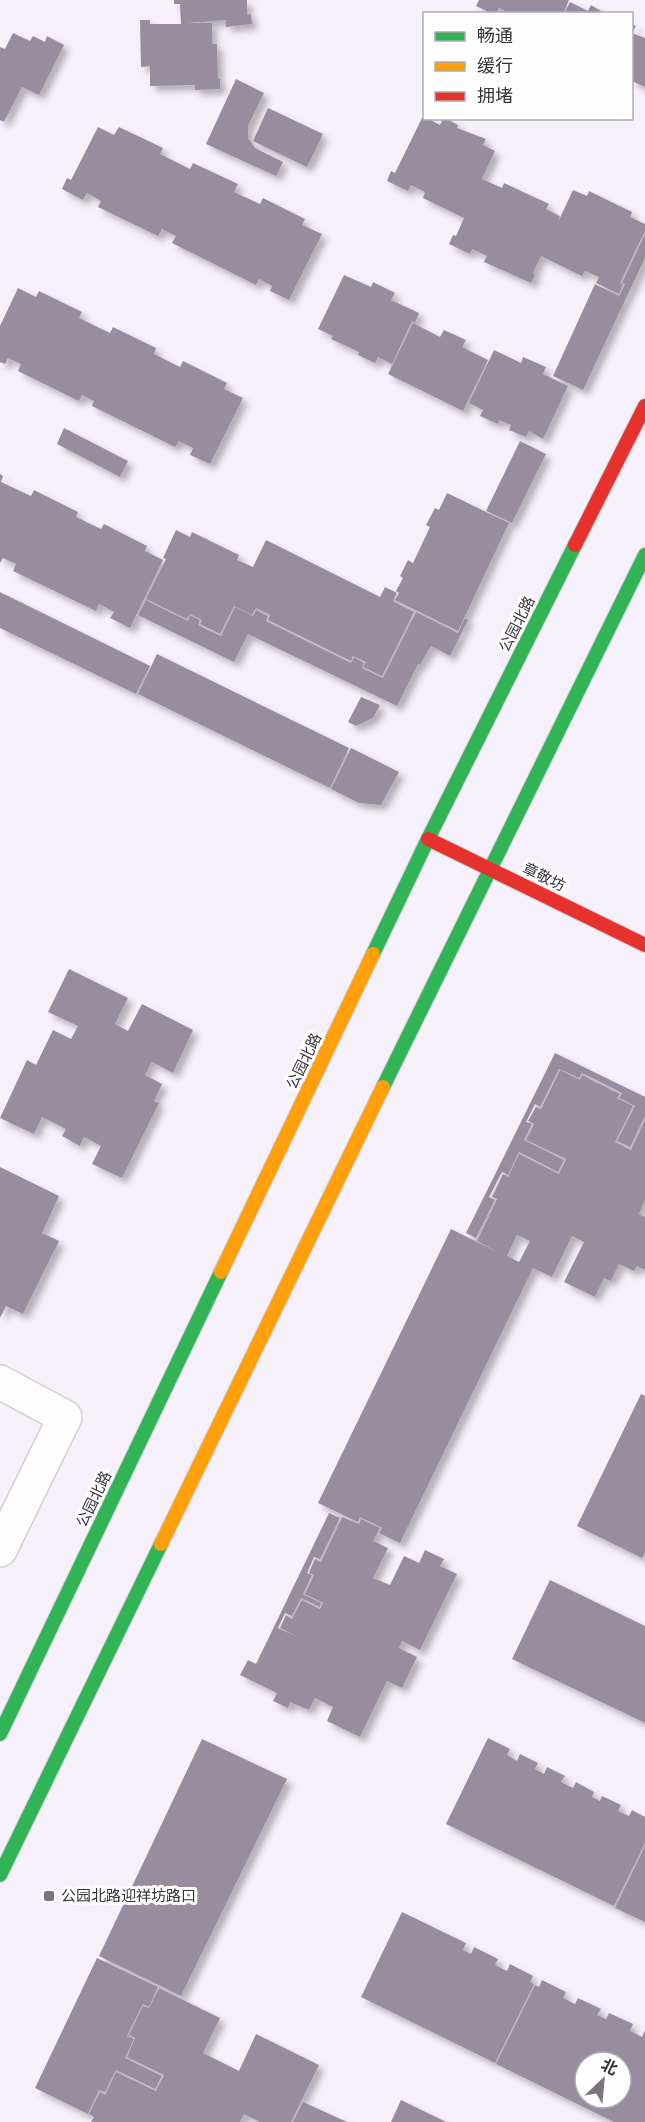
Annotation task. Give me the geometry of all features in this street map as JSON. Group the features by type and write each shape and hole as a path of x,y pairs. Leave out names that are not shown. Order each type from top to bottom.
{"main road":[{"name":"公园北路","path":"0,1734 428,839 645,406"},
{"path":"0,1875 489,868 645,555"},
{"name":"章敬坊","path":"428,839 645,945"}],"street":[{"path":"0,1382 65,1417 0,1550"}],"building":[{"path":"174,0 247,0 247,15 251,14 252,24 226,27 226,20 187,23 212,23 212,44 217,44 220,89 195,90 195,85 150,86 150,66 141,67 140,20 150,20 150,24 181,24 180,4 174,4"},
{"path":"479,0 569,0 564,12 506,12 499,8 497,12 489,12 476,6"},
{"path":"570,2 588,11 591,5 603,12 565,12"},
{"path":"13,33 30,41 33,36 45,42 47,36 64,45 39,95 22,87 4,122 0,120 0,47 5,49"},
{"path":"633,33 645,38 645,87 633,81"},
{"path":"236,79 264,93 248,126 248,138 255,148 283,162 276,176 206,144"},
{"path":"268,108 323,134 307,167 253,141"},
{"path":"423,116 423,120 431,120 440,125 442,120 449,120 458,125 457,128 486,139 483,145 495,151 482,179 502,188 504,183 549,204 546,209 560,216 558,222 573,190 587,196 589,191 632,212 630,217 645,224 645,231 620,283 623,284 619,294 596,283 599,277 585,271 582,276 541,256 531,283 484,262 487,256 472,249 470,254 449,244 453,235 456,236 464,218 423,198 425,192 411,185 408,191 387,181 391,171 395,173"},
{"path":"98,127 114,135 119,127 163,148 160,154 190,169 193,163 238,184 234,192 260,204 263,198 305,219 302,225 322,234 289,300 270,291 272,286 259,279 256,285 172,243 176,236 162,229 158,236 98,207 101,201 87,193 83,200 62,189 67,178 71,180"},
{"path":"645,234 645,258 583,390 553,376 595,284 619,296 625,284 622,283"},
{"path":"344,275 371,287 373,282 395,293 391,300 419,313 415,323 412,321 392,364 378,357 375,363 358,355 359,352 331,339 333,336 318,329"},
{"path":"18,288 36,297 39,291 82,312 79,318 110,333 113,327 156,348 154,354 180,367 183,361 227,383 224,389 243,398 210,464 190,455 193,448 179,441 175,447 92,406 94,401 82,395 79,401 18,371 21,364 8,358 5,364 0,362 0,326"},
{"path":"413,323 440,337 444,330 466,340 462,347 488,360 463,411 388,374"},
{"path":"494,350 521,363 523,357 546,367 543,374 568,386 543,439 529,431 526,437 509,430 511,425 499,420 498,424 480,416 483,410 469,403"},
{"path":"64,428 128,461 120,477 57,444"},
{"path":"520,441 546,454 512,523 486,511"},
{"path":"0,474 3,476 1,482 31,496 34,490 78,512 76,517 101,529 104,524 147,546 145,551 163,560 130,628 110,618 114,612 99,604 96,611 13,571 16,564 3,558 0,563"},
{"path":"447,493 509,523 458,631 395,600 399,593 396,591 403,578 400,576 408,560 413,563 430,527 426,525 435,508 439,510"},
{"path":"176,530 190,537 192,532 239,555 237,560 253,567 266,540 380,597 385,587 397,593 393,601 414,612 382,676 363,667 366,662 353,656 351,661 268,620 270,615 256,608 252,615 234,606 220,634 200,624 202,620 190,614 187,619 146,599 166,559 163,558"},
{"path":"0,592 150,666 136,694 0,628"},
{"path":"146,600 188,621 190,615 200,620 198,625 221,636 235,607 253,616 256,610 268,616 266,621 351,663 354,657 364,663 362,668 383,678 416,612 458,633 465,618 468,620 450,656 431,646 420,665 418,664 397,706 248,634 234,662 138,615"},
{"path":"157,654 349,748 330,788 138,694"},
{"path":"361,697 380,705 373,718 356,726 348,722"},
{"path":"351,748 399,772 381,805 359,803 331,789"},
{"path":"69,969 128,998 115,1024 128,1031 142,1004 193,1030 173,1073 152,1062 145,1075 162,1084 154,1101 159,1103 122,1178 92,1164 101,1146 84,1137 80,1146 62,1136 66,1129 42,1117 34,1134 0,1118 27,1060 36,1065 53,1030 71,1039 78,1026 48,1012"},
{"path":"555,1053 645,1097 645,1116 630,1147 617,1141 635,1106 619,1098 622,1093 582,1073 579,1078 559,1069 540,1107 535,1104 526,1122 532,1124 524,1140 564,1160 558,1172 519,1152 508,1175 502,1172 489,1197 495,1200 476,1238 466,1233"},
{"path":"560,1070 580,1080 582,1075 620,1094 617,1098 633,1106 615,1142 631,1150 645,1120 645,1200 639,1214 645,1217 645,1270 637,1266 634,1271 619,1264 611,1281 604,1278 595,1297 564,1282 584,1242 572,1236 552,1277 533,1268 400,1543 379,1533 382,1528 360,1517 358,1522 318,1503 451,1229 499,1253 477,1241 497,1199 492,1197 503,1174 508,1177 519,1154 559,1174 566,1159 526,1140 534,1124 528,1121 536,1107 541,1109","holes":["517,1235 530,1241 519,1262 507,1256"]},
{"path":"0,1167 59,1196 42,1233 59,1241 23,1314 6,1306 0,1318"},
{"path":"641,1394 645,1396 645,1552 642,1558 577,1526"},
{"path":"329,1513 340,1518 320,1559 314,1557 307,1573 312,1575 303,1594 321,1603 320,1607 301,1598 292,1616 285,1613 278,1628 302,1639 280,1628 286,1615 292,1619 302,1600 320,1609 323,1603 305,1594 314,1575 309,1573 315,1559 321,1562 342,1517 359,1524 361,1519 380,1528 373,1541 388,1548 373,1578 390,1585 404,1556 419,1563 425,1550 444,1559 440,1566 457,1574 420,1650 402,1641 399,1648 417,1657 402,1688 387,1681 360,1737 327,1721 333,1707 315,1698 309,1710 290,1702 288,1708 273,1701 277,1693 240,1675 248,1660 256,1664"},
{"path":"550,1580 645,1626 645,1723 512,1659"},
{"path":"488,1738 510,1749 507,1755 517,1761 520,1754 538,1763 535,1769 544,1774 547,1767 565,1776 561,1782 573,1788 576,1782 594,1792 592,1797 600,1801 602,1796 621,1805 618,1811 629,1816 632,1810 645,1817 645,1843 614,1906 446,1824"},
{"path":"202,1739 287,1779 181,1996 99,1956"},
{"path":"645,1846 645,1922 615,1908"},
{"path":"402,1912 466,1943 463,1950 471,1954 474,1947 498,1959 495,1965 507,1971 510,1964 533,1976 530,1982 534,1984 495,2063 361,1997"},
{"path":"97,1958 158,1987 149,2007 143,2004 127,2036 134,2039 125,2058 162,2076 155,2089 116,2070 105,2092 99,2090 88,2114 35,2088"},
{"path":"542,1980 566,1992 563,1998 575,2004 578,1998 601,2009 597,2015 606,2019 609,2013 633,2024 630,2031 642,2037 645,2030 645,2122 614,2122 590,2110 633,2110 633,2050 573,2050 573,2102 496,2064 535,1985 539,1987"},
{"path":"159,1988 220,2018 203,2053 239,2071 256,2034 319,2065 291,2122 260,2122 244,2114 240,2122 91,2122 94,2117 89,2114 100,2092 105,2095 116,2072 156,2091 164,2075 127,2057 135,2038 129,2035 143,2006 149,2008"},
{"path":"401,2100 446,2122 391,2122"},
{"path":"303,2102 347,2122 293,2122"}],"traffic: fast":[{"path":"373,954 575,545"},
{"path":"383,1087 645,555"},
{"path":"0,1734 221,1272"},
{"path":"0,1875 161,1544"}],"traffic: slow":[{"path":"221,1272 373,954"},
{"path":"161,1544 383,1087"}],"traffic: jam":[{"path":"575,545 645,406"},
{"path":"428,839 645,945"}],"place":[{"name":"公园北路迎祥坊路口","path":"49,1896"}]}
